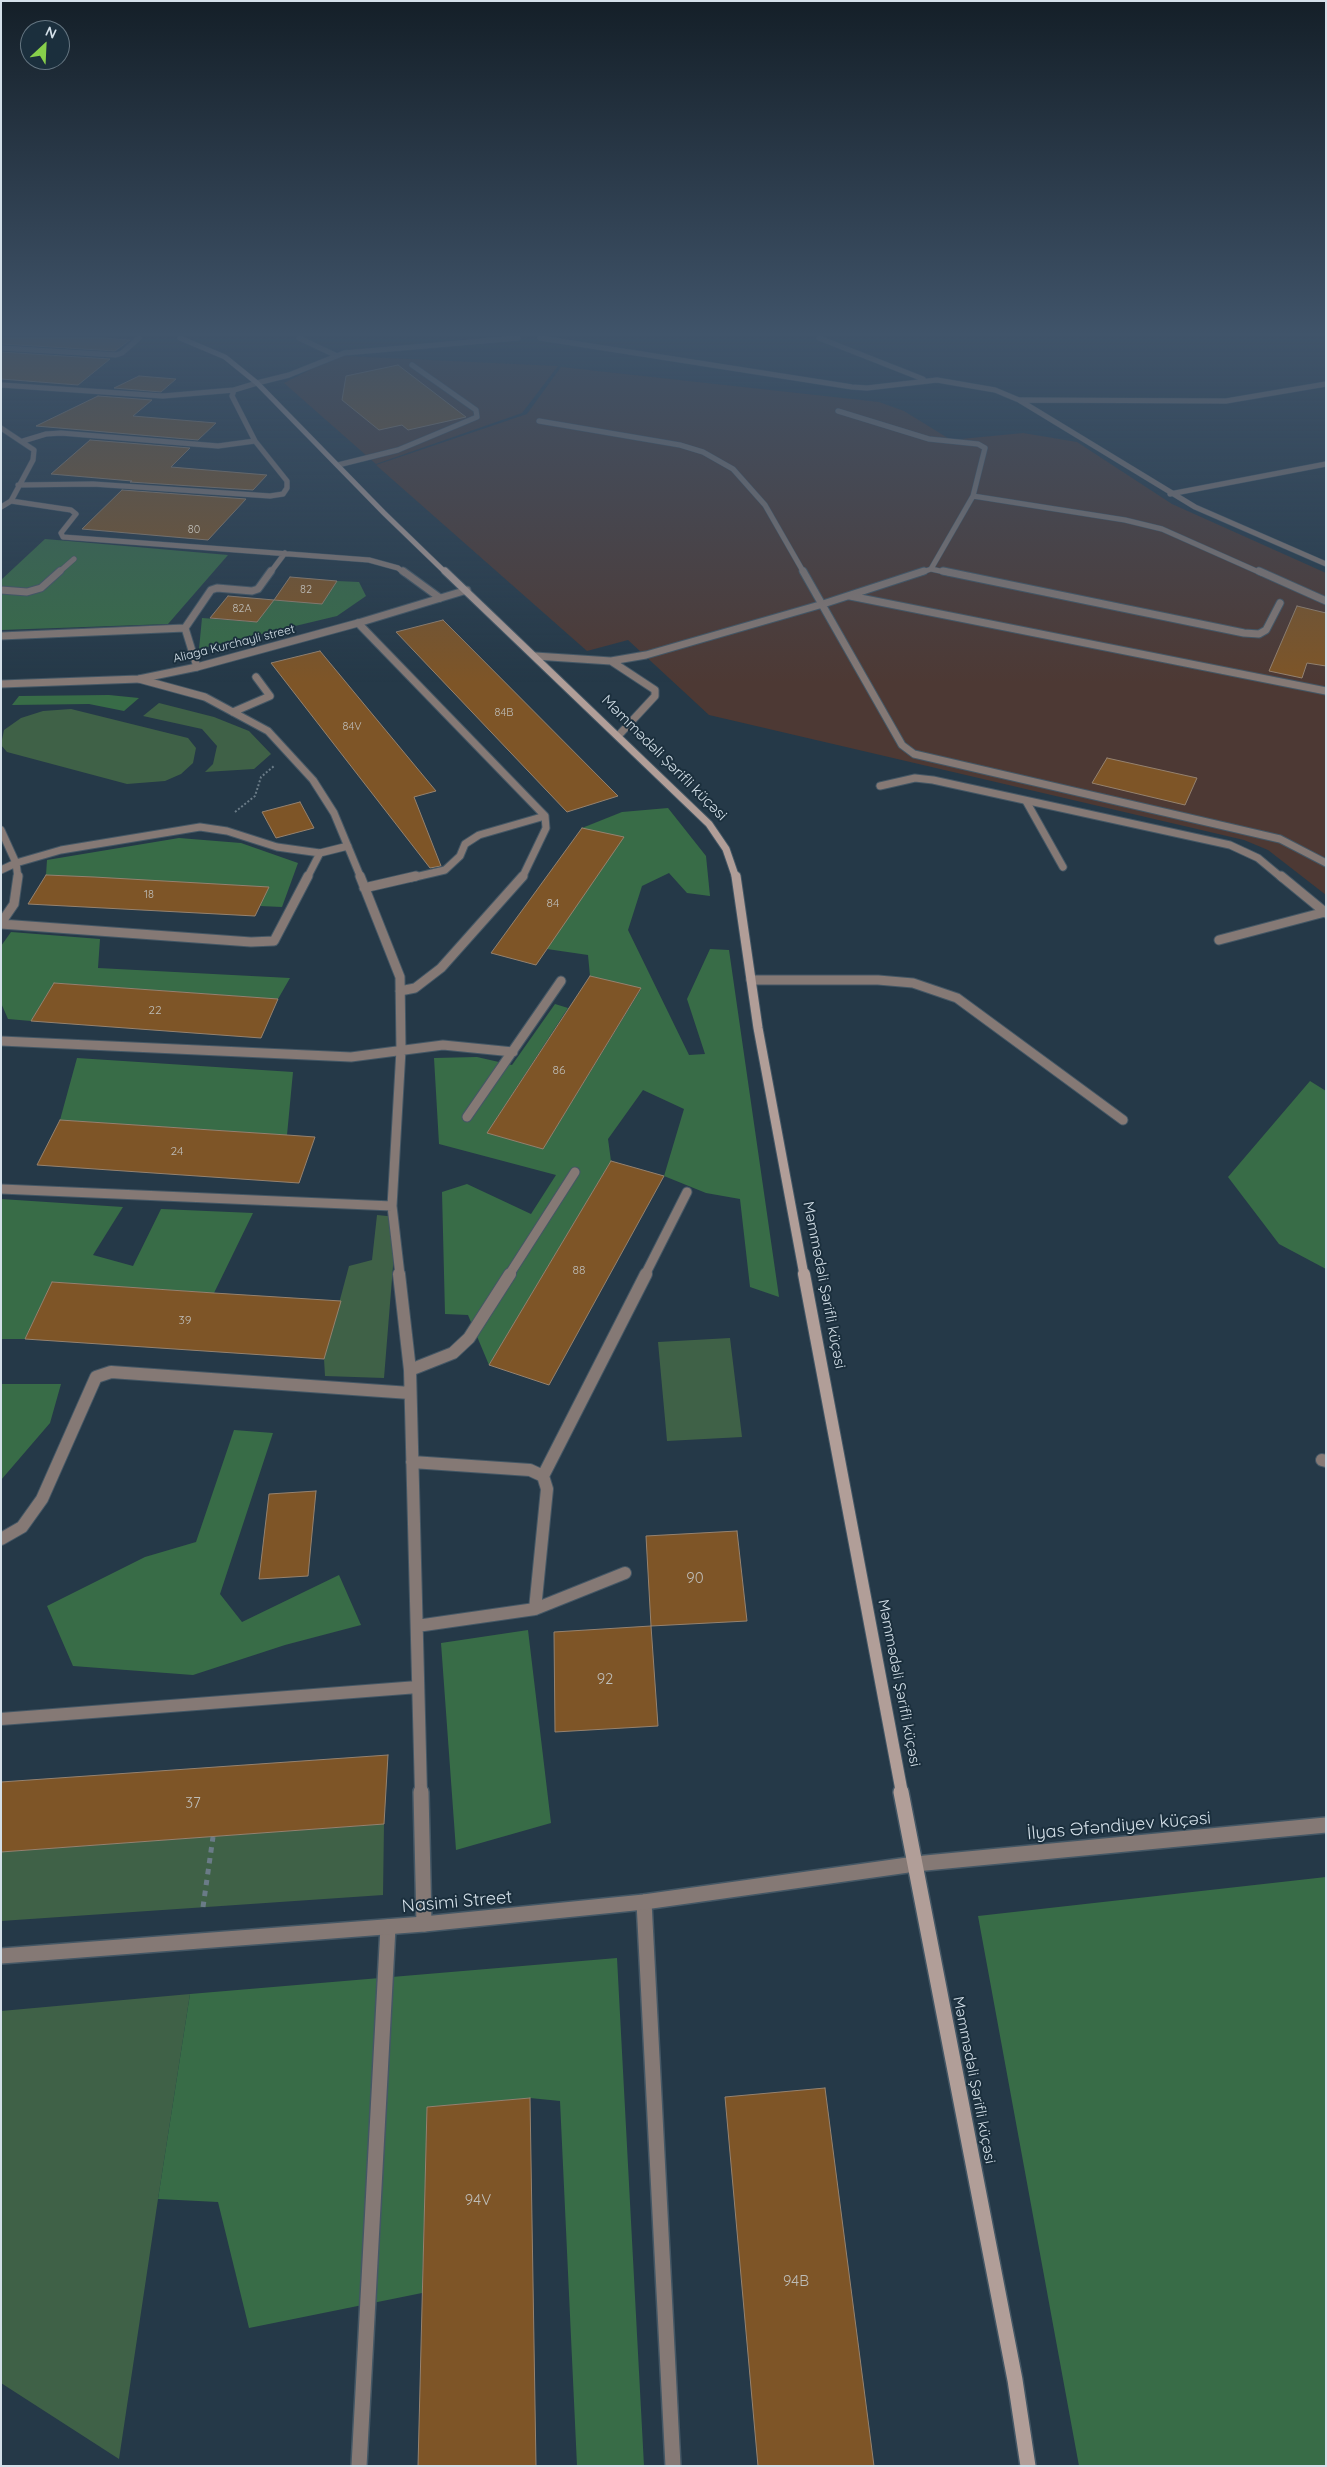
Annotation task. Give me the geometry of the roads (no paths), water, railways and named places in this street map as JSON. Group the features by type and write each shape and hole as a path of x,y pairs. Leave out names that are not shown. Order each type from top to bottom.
{"street":[{"path":"1,507 10,501 33,460 34,453"},
{"path":"18,485 93,484 270,496 282,494 288,488 287,481 265,453"},
{"name":"Məmmədəli Şərifli küçəsi","path":"326,453 384,513 467,590 709,824 726,849 736,876 762,1047 915,1864 1015,2380 1028,2466"},
{"path":"338,465 385,453"},
{"path":"705,453 733,469 766,505 902,745 914,754 1280,839 1326,863"},
{"path":"931,569 973,496 984,453"},
{"path":"1104,453 1170,494 1195,507 1326,564"},
{"path":"1170,494 1326,464"},
{"path":"973,496 1125,520 1162,529 1326,601"},
{"path":"10,501 70,510 76,514 61,533 63,537 285,553 388,564 398,568 440,598"},
{"path":"185,628 211,590 217,588 258,589 285,553"},
{"path":"1316,560 1326,555"},
{"path":"1,590 27,592 41,588 74,559"},
{"path":"535,656 611,662 646,656 823,604 931,569 1244,633 1260,634 1266,630 1280,602"},
{"name":"Aliaga Kurchayli street","path":"1,684 139,679 197,666 358,623 467,590"},
{"path":"849,596 1326,692"},
{"path":"358,623 544,816 546,828 525,874 441,968 415,988 400,991"},
{"path":"1,636 185,628"},
{"path":"185,628 197,666"},
{"path":"611,662 655,690 655,696 618,736"},
{"path":"233,712 268,699 270,696 256,677"},
{"path":"139,679 205,697 268,731 313,780 329,805 348,846 400,977 401,1050 392,1206 410,1370 424,1924"},
{"path":"880,786 915,778 1026,800 1230,845 1258,858 1325,912"},
{"path":"1026,800 1063,866"},
{"path":"364,888 445,870 460,856 465,844 478,835 544,816"},
{"path":"1,870 16,863 61,850 200,827 227,831 277,847 320,853 348,846"},
{"path":"1,830 16,863 18,879 14,904 1,924 251,942 274,941 320,853"},
{"path":"1219,940 1325,912"},
{"path":"751,980 913,983 957,998 1123,1120"},
{"path":"467,1117 561,982"},
{"path":"1,1041 350,1057 443,1045 513,1052"},
{"path":"410,1370 453,1353 469,1338 575,1172"},
{"path":"1,1189 392,1206"},
{"path":"542,1476 687,1192"},
{"path":"1,1539 22,1527 42,1499 96,1377 111,1372 410,1393"},
{"path":"412,1462 530,1470 542,1476 547,1489 535,1609"},
{"path":"417,1626 535,1609 625,1573"},
{"path":"1,1719 418,1687"},
{"name":"İlyas Əfəndiyev küçəsi","path":"915,1864 1326,1825"},
{"name":"Nasimi Street","path":"1,1956 424,1924 644,1902 915,1864"},
{"path":"644,1902 673,2466"},
{"path":"359,2466 388,1927"}]}
